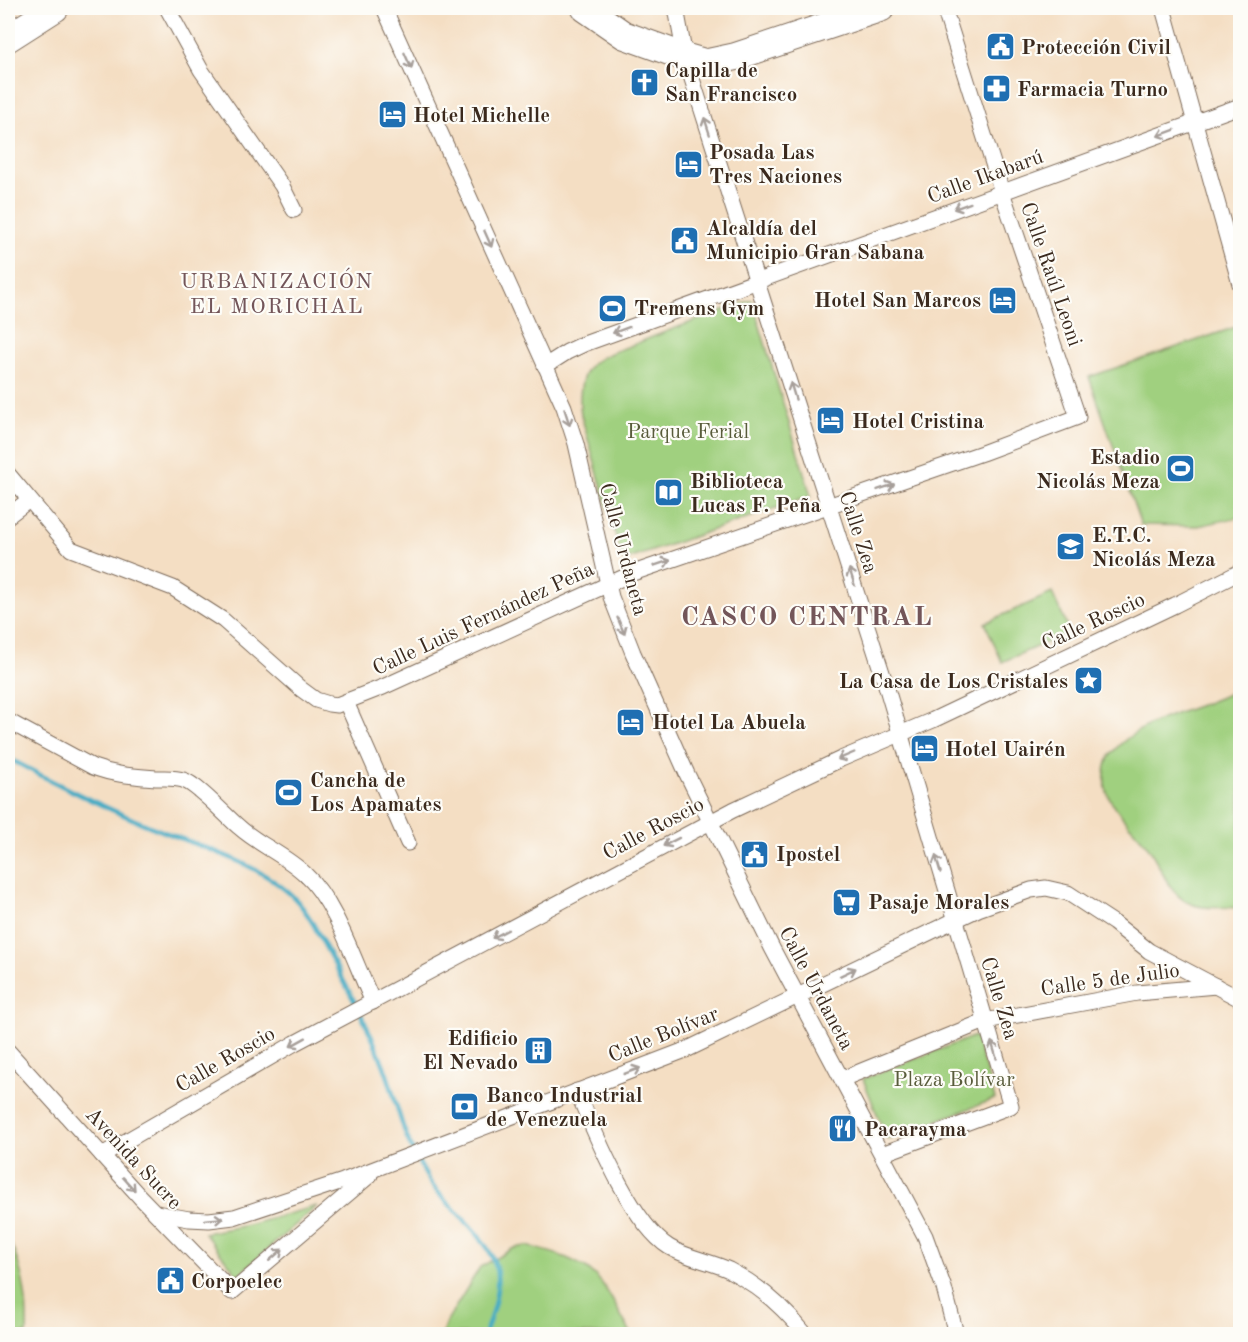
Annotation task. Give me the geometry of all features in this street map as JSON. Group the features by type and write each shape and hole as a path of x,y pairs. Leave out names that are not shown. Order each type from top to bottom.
{"highway":[{"path":"8,38 56,8"},
{"path":"585,8 624,35 706,63 881,8"}],"street":[{"path":"167,8 201,70 282,186 294,210"},
{"name":"Calle Urdaneta","path":"384,8 564,407 576,444 607,584 616,613 633,653 711,822 798,997 925,1236 934,1259 951,1334"},
{"name":"Calle Zea","path":"676,8 685,57 900,734 1011,1106 882,1154"},
{"name":"Calle Raúl Leoni","path":"944,8 1002,192 1078,417"},
{"path":"1163,8 1240,284"},
{"name":"Calle Ikabarú","path":"545,366 584,344 1240,106"},
{"name":"Calle Luis Fernández Peña","path":"346,702 644,569 829,507 1078,417"},
{"path":"8,474 71,549 173,588 223,620 316,700 329,704 346,702 408,843"},
{"path":"8,516 29,500"},
{"name":"Calle Roscio","path":"102,1155 204,1095 368,1004 711,822 790,782 900,734 1175,605 1240,572"},
{"path":"8,721 93,767 107,772 119,775 180,779 192,785 240,828 306,874 332,912 368,1004"},
{"name":"Calle Bolívar","path":"156,1214 209,1220 234,1217 324,1188 688,1049 955,920 1013,895 1031,890 1055,889 1068,893 1088,904 1149,951 1240,999"},
{"name":"Calle 5 de Julio","path":"842,1079 985,1021 1137,993 1216,986"},
{"name":"Avenida Sucre","path":"8,1051 156,1214 232,1293"},
{"path":"577,1091 621,1184 633,1205 660,1240 679,1252 729,1270 754,1286 787,1312 805,1335"},
{"name":"Calle Bolívar","path":"232,1293 379,1167"}],"green space":[{"name":"Parque Ferial","path":"752,300 811,496 623,561 581,415 581,389 586,371 594,362 611,353"},
{"name":"Estadio Nicolás Meza","path":"1236,327 1240,342 1240,517 1198,526 1141,525 1089,377"},
{"path":"1052,593 1070,632 1002,662 985,623"},
{"path":"1240,688 1240,908 1193,905 1179,897 1173,890 1150,850 1110,799 1106,788 1106,767 1112,753 1139,730"},
{"name":"Plaza Bolívar","path":"975,1036 995,1099 887,1139 863,1079"},
{"path":"317,1206 238,1275 204,1233 248,1225"},
{"path":"8,1238 24,1285 27,1334 8,1334"},
{"path":"526,1246 567,1258 594,1274 605,1288 632,1334 442,1334 448,1319 480,1267 514,1248"}],"waterway":[{"path":"8,758 106,807 245,865 274,882 301,905 316,928 372,1037 384,1066 406,1136 430,1183 485,1244 491,1254 497,1273 497,1291 485,1334"}],"place":[{"name":"Protección Civil","path":"1000,47"},
{"name":"Capilla de San Francisco","path":"644,82"},
{"name":"Farmacia Turno","path":"996,89"},
{"name":"Hotel Michelle","path":"392,115"},
{"name":"Posada Las Tres Naciones","path":"688,164"},
{"name":"Alcaldía del Municipio Gran Sabana","path":"685,240"},
{"name":"Hotel San Marcos","path":"1002,300"},
{"name":"Tremens Gym","path":"613,308"},
{"name":"Hotel Cristina","path":"831,421"},
{"name":"Estadio Nicolás Meza","path":"1181,469"},
{"name":"Biblioteca Lucas F. Peña","path":"669,493"},
{"name":"E.T.C. Nicolás Meza","path":"1071,547"},
{"name":"La Casa de Los Cristales","path":"1089,681"},
{"name":"Hotel La Abuela","path":"631,722"},
{"name":"Hotel Uairén","path":"924,749"},
{"name":"Cancha de Los Apamates","path":"289,792"},
{"name":"Ipostel","path":"755,854"},
{"name":"Pasaje Morales","path":"847,902"},
{"name":"Edificio El Nevado","path":"539,1050"},
{"name":"Banco Industrial de Venezuela","path":"465,1107"},
{"name":"Pacarayma","path":"843,1129"},
{"name":"Corpoelec","path":"170,1281"}],"district":[{"name":"URBANIZACIÓN EL MORICHAL","path":"277,292"},
{"name":"CASCO CENTRAL","path":"807,616"}]}
